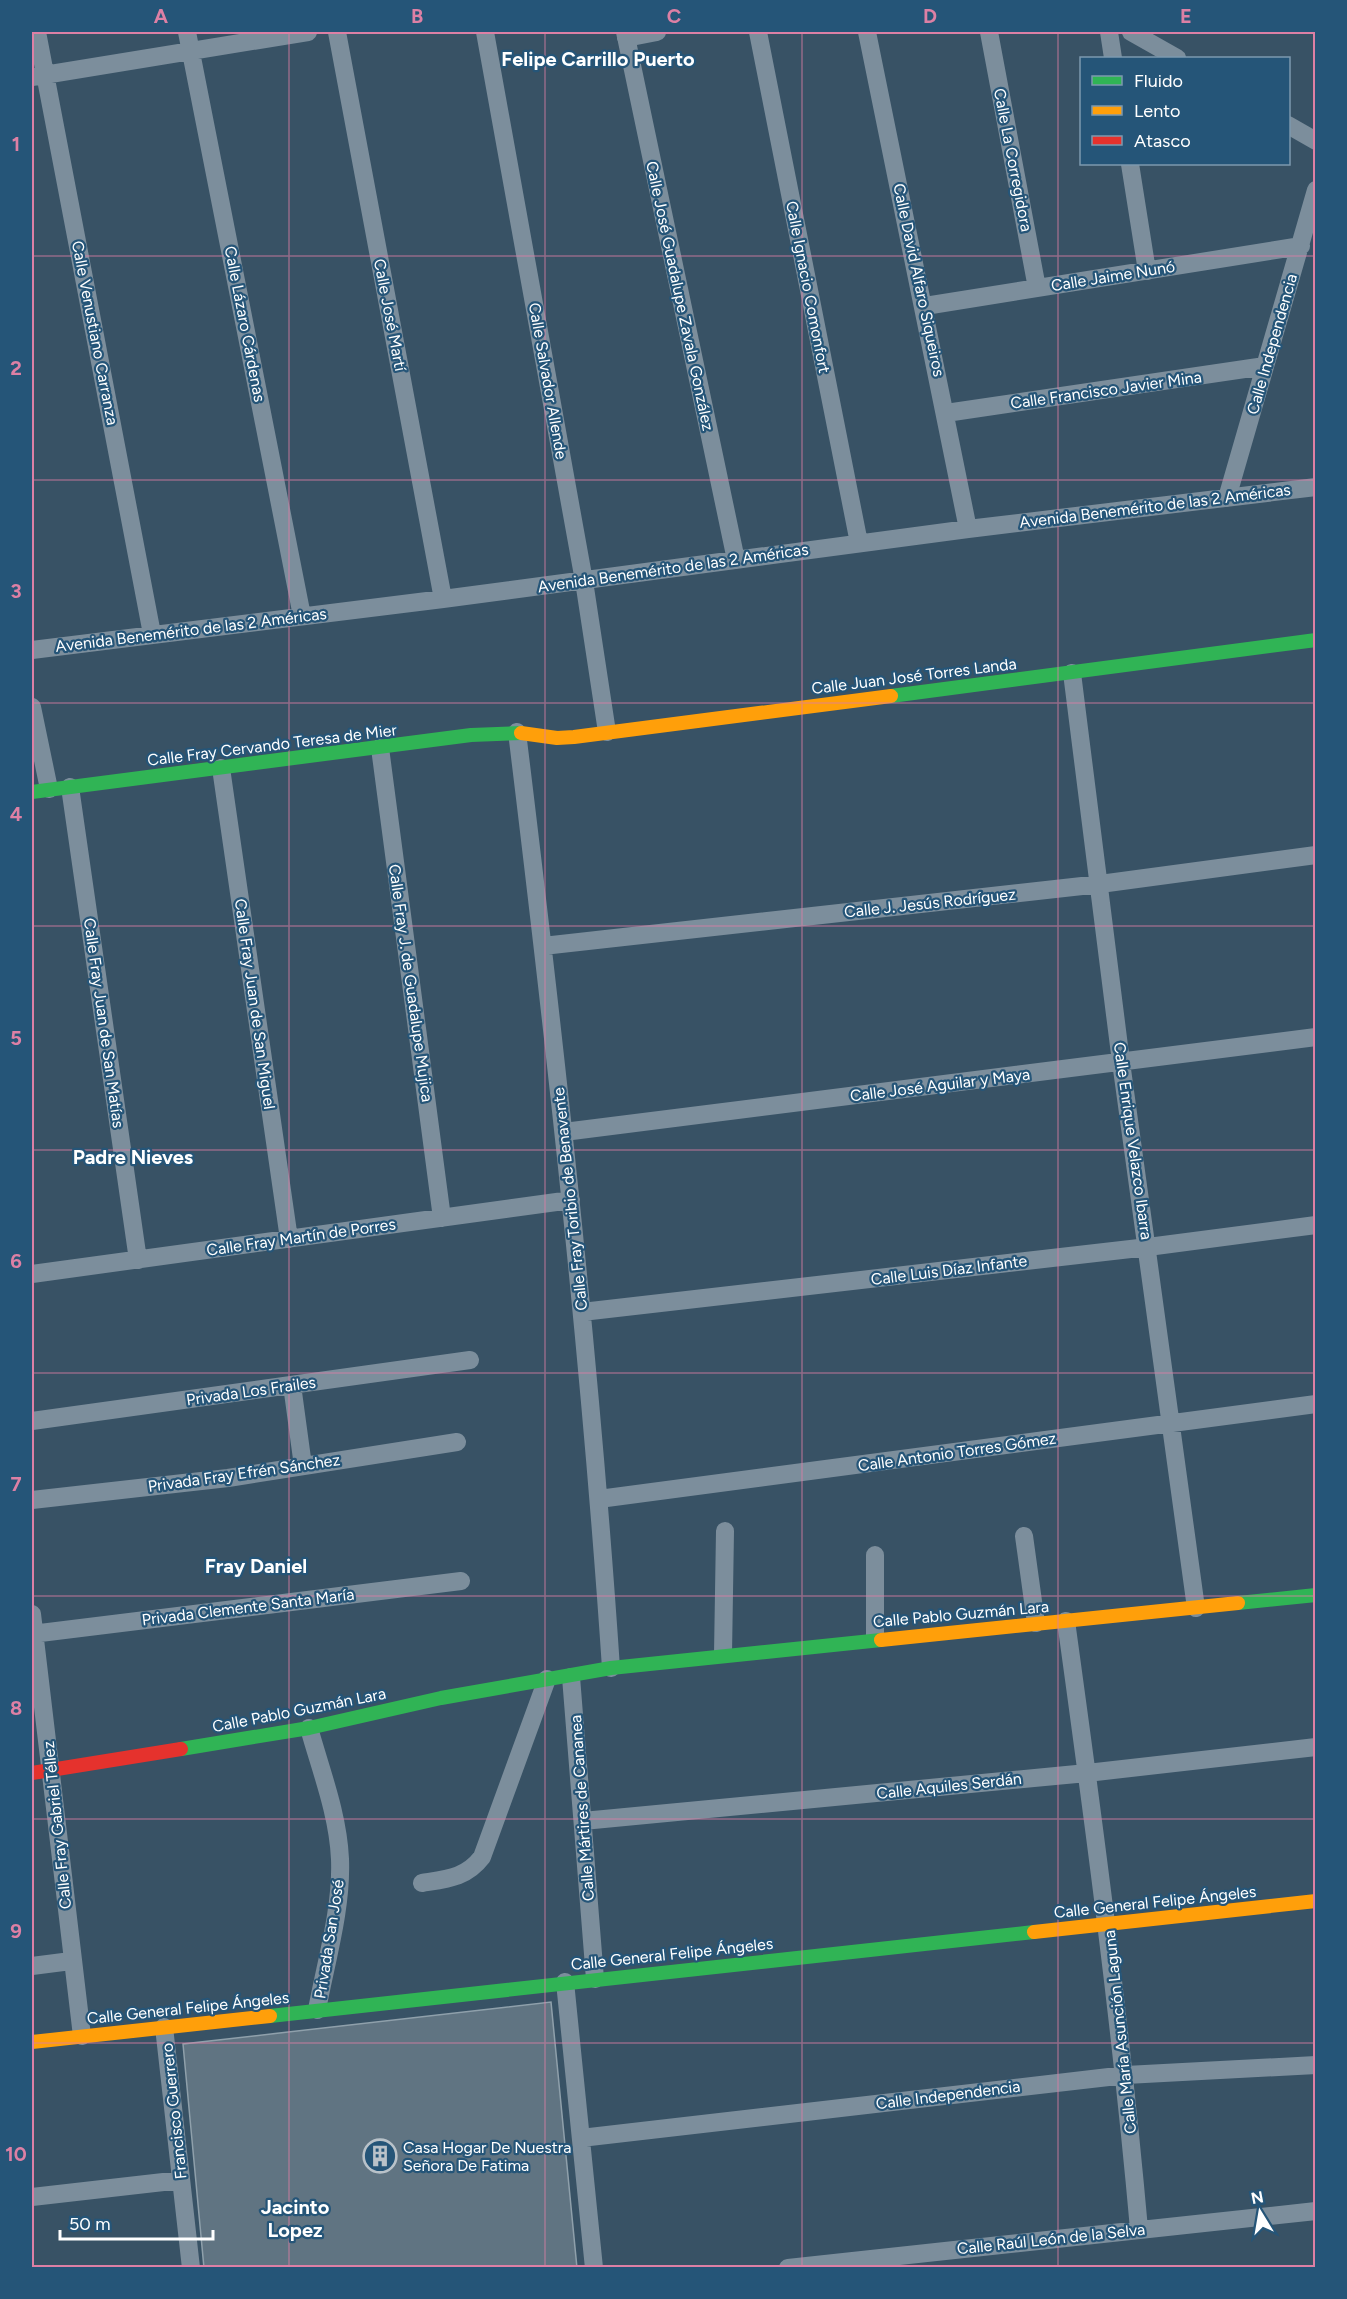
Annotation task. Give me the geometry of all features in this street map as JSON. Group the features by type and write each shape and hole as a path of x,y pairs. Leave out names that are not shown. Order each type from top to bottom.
{"street":[{"name":"Calle Venustiano Carranza","path":"37,32 39,76 152,634"},
{"path":"39,76 188,40 308,32"},
{"name":"Calle José Martí","path":"337,32 443,599"},
{"name":"Calle Salvador Allende","path":"485,32 584,581 607,732"},
{"path":"626,35 657,32"},
{"name":"Calle Ignacio Comonfort","path":"758,32 859,543"},
{"name":"Calle David Alfaro Siqueiros","path":"867,32 925,306 968,529"},
{"name":"Calle La Corregidora","path":"989,32 1037,288"},
{"path":"1109,32 1113,57"},
{"path":"1131,32 1175,57"},
{"name":"Calle José Guadalupe Zavala González","path":"626,35 736,560"},
{"name":"Calle Lázaro Cárdenas","path":"188,40 302,616"},
{"path":"1290,126 1316,141"},
{"path":"1130,165 1147,271"},
{"name":"Calle Independencia","path":"1227,498 1314,198"},
{"name":"Calle Jaime Nunó","path":"925,306 1301,246"},
{"name":"Calle Francisco Javier Mina","path":"946,413 1266,366"},
{"name":"Avenida Benemérito de las 2 Américas","path":"32,650 584,581 968,529 1316,487"},
{"name":"Calle Juan José Torres Landa","path":"517,732 557,738 1316,640"},
{"name":"Calle Enrique Velazco Ibarra","path":"1072,673 1100,884 1120,1062 1148,1247 1196,1608"},
{"path":"32,707 40,791"},
{"name":"Calle Fray Cervando Teresa de Mier","path":"40,791 471,735 517,732"},
{"name":"Calle Fray Toribio de Benavente","path":"517,732 571,1200 599,1499 611,1668"},
{"name":"Calle Fray J. de Guadalupe Mujica","path":"380,748 442,1218"},
{"name":"Calle Fray Juan de San Miguel","path":"221,768 289,1239"},
{"name":"Calle Fray Juan de San Matías","path":"70,787 138,1260"},
{"name":"Calle J. Jesús Rodríguez","path":"543,946 1100,884 1316,855"},
{"name":"Calle José Aguilar y Maya","path":"564,1132 1316,1037"},
{"name":"Calle Fray Martín de Porres","path":"32,1274 571,1200"},
{"name":"Calle Luis Díaz Infante","path":"582,1312 1148,1247 1316,1225"},
{"name":"Privada Los Frailes","path":"32,1421 470,1360"},
{"path":"292,1385 303,1466"},
{"name":"Calle Antonio Torres Gómez","path":"599,1499 1316,1404"},
{"name":"Privada Fray Efrén Sánchez","path":"32,1500 228,1478 457,1442"},
{"path":"723,1654 725,1531"},
{"path":"1024,1536 1036,1623"},
{"path":"875,1555 875,1638"},
{"name":"Privada Clemente Santa María","path":"33,1634 461,1581"},
{"name":"Calle Pablo Guzmán Lara","path":"611,1668 875,1638 1316,1595"},
{"name":"Calle Fray Gabriel Téllez","path":"32,1614 71,1961 82,2036"},
{"name":"Calle María Asunción Laguna","path":"1066,1621 1108,1924 1139,2229"},
{"path":"572,1677 611,1668"},
{"name":"Calle Pablo Guzmán Lara","path":"32,1773 309,1728 441,1698 547,1679 572,1677"},
{"name":"Calle Mártires de Cananea","path":"572,1677 595,1979"},
{"path":"422,1883 464,1875 472,1870 482,1857 547,1679"},
{"name":"Privada San José","path":"309,1728 337,1831 340,1860 336,1906 317,2010"},
{"name":"Calle Aquiles Serdán","path":"583,1821 1086,1773 1316,1747"},
{"name":"Calle General Felipe Ángeles","path":"32,2042 1316,1901"},
{"path":"32,1966 71,1961"},
{"path":"565,1982 594,2268"},
{"name":"Francisco Guerrero","path":"164,2027 191,2268"},
{"name":"Calle Independencia","path":"581,2138 1125,2075 1316,2065"},
{"path":"32,2197 182,2180"},
{"name":"Calle Raúl León de la Selva","path":"788,2268 1316,2211"}],"building":[{"name":"Casa Hogar De Nuestra Señora De Fatima","path":"551,2002 577,2268 204,2268 183,2044"}],"traffic: fast":[{"path":"891,696 1316,640"},
{"path":"32,792 471,735 521,733"},
{"path":"1238,1603 1316,1595"},
{"path":"181,1749 309,1728 441,1698 611,1668 881,1640"},
{"path":"270,2016 1034,1932"}],"traffic: slow":[{"path":"521,733 557,738 574,737 891,696"},
{"path":"881,1640 1238,1603"},
{"path":"1034,1932 1316,1901"},
{"path":"32,2042 270,2016"}],"traffic: jam":[{"path":"32,1773 181,1749"}],"place":[{"name":"Casa Hogar De Nuestra Señora De Fatima","path":"380,2156"}],"district":[{"name":"Felipe Carrillo Puerto","path":"598,59"},
{"name":"Padre Nieves","path":"133,1157"},
{"name":"Fray Daniel","path":"256,1566"},
{"name":"Jacinto Lopez","path":"295,2218"}]}
